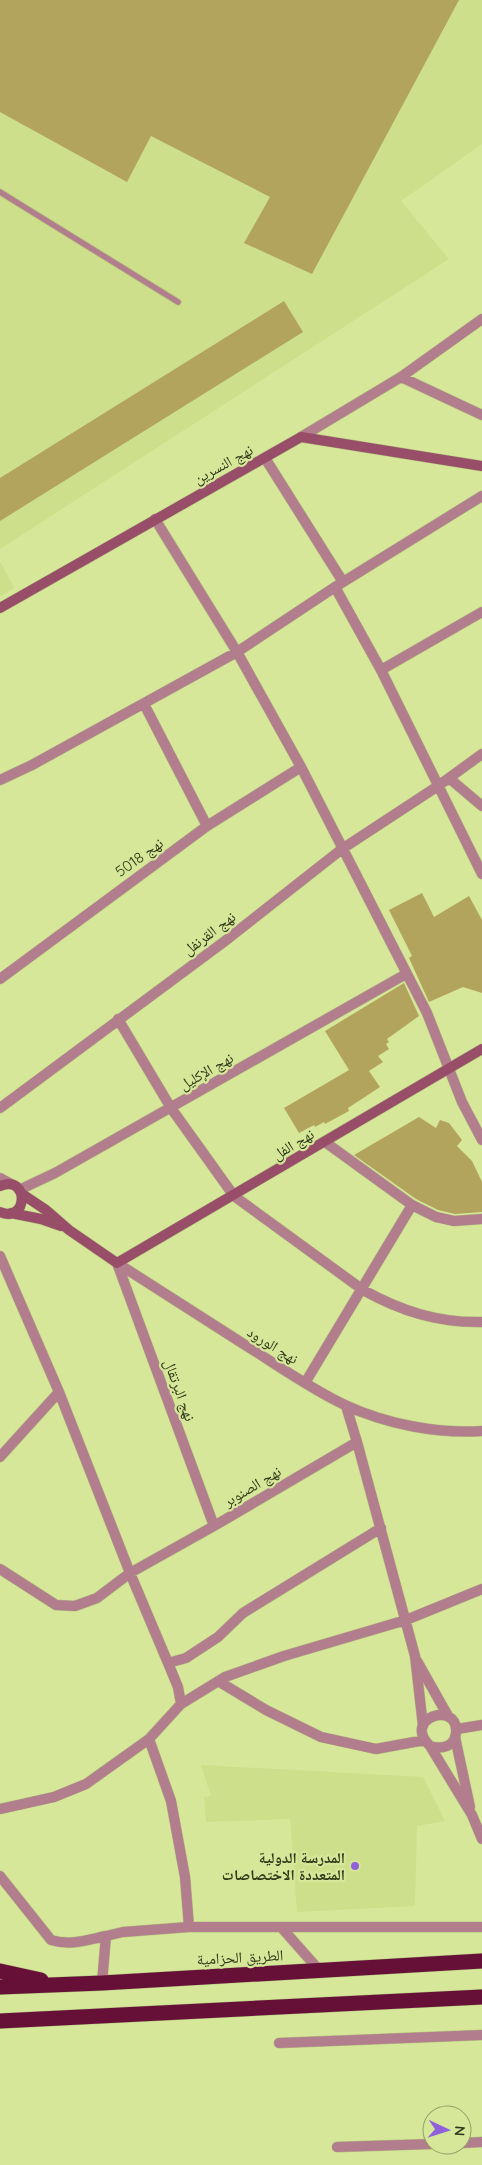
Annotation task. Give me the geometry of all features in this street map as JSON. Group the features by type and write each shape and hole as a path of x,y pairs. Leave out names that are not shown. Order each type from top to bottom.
{"highway":[{"name":"الطريق الحزامية","path":"0,1987 102,1983 482,1960"},
{"path":"0,1971 62,1985"},
{"path":"0,2021 482,1997"},
{"path":"0,2031 60,2019"}],"street":[{"path":"301,437 401,376 482,319"},
{"path":"401,376 482,414"},
{"path":"301,437 482,466"},
{"name":"نهج النسرين","path":"0,608 301,437"},
{"path":"265,458 339,584 482,874"},
{"path":"0,780 144,704 237,652 339,584 482,496"},
{"path":"155,519 237,652 300,767 427,1013 462,1102 482,1140"},
{"path":"381,670 482,612"},
{"path":"144,704 206,826"},
{"name":"نهج القرنفل","path":"0,1108 118,1019 225,942 342,849 438,786 482,754"},
{"name":"نهج 5018","path":"0,978 206,826 300,767"},
{"path":"448,778 482,806"},
{"name":"نهج الإكليل","path":"17,1189 55,1173 406,974"},
{"path":"118,1019 172,1108 234,1196 363,1290 407,1312 454,1321 482,1322"},
{"name":"نهج الفل","path":"117,1263 482,1049"},
{"path":"325,1142 412,1205 436,1217 454,1221 482,1219"},
{"path":"0,1178 46,1210 68,1230"},
{"path":"0,1186 17,1189"},
{"path":"3,1213 19,1208 22,1199 17,1189"},
{"path":"305,1383 363,1290 412,1205"},
{"path":"3,1213 41,1219 68,1230"},
{"name":"نهج الورود","path":"68,1230 305,1383 346,1406 384,1419 417,1426 448,1431 482,1431"},
{"path":"0,1256 60,1392 130,1574 178,1687 181,1704"},
{"name":"نهج البرتقال","path":"117,1263 214,1526"},
{"path":"0,1457 60,1392"},
{"path":"346,1406 406,1620 414,1656 423,1726 422,1733 472,1816 482,1839"},
{"name":"نهج الصنوبر","path":"0,1568 56,1605 75,1606 97,1598 130,1574 356,1442"},
{"path":"168,1663 186,1658 218,1637 243,1613 381,1528"},
{"path":"0,1810 54,1798 86,1784 149,1738 181,1704 218,1681 284,1656 406,1620 482,1588"},
{"path":"414,1656 456,1733 472,1816"},
{"path":"218,1681 266,1710 321,1737 376,1749 428,1743 438,1748 452,1743 456,1733"},
{"path":"423,1726 427,1719 434,1715 448,1716"},
{"path":"456,1733 482,1725"},
{"path":"149,1738 170,1801 185,1877 189,1927"},
{"path":"0,1876 51,1940 72,1943 123,1932 189,1927 482,1927"},
{"path":"281,1927 319,1970"},
{"path":"102,1983 106,1936"},
{"path":"279,2043 482,2035"},
{"path":"337,2146 422,2144"}],"lane":[{"path":"0,192 178,302"}],"shaded area":[{"path":"0,0 482,0 482,144 401,201 449,259 0,549"},
{"path":"0,561 14,588 0,596"},
{"name":"المدرسة الدولية المتعددة الاختصاصات","path":"201,1765 423,1777 445,1821 417,1826 415,1906 297,1912 290,1819 206,1822 204,1797 211,1796"}],"building":[{"path":"0,0 459,0 312,274 244,243 270,197 151,136 127,182 0,112"},
{"path":"284,301 303,332 0,521 0,478"},
{"path":"422,893 434,917 469,896 482,920 482,993 463,987 429,1002 409,958 412,956 389,910"},
{"path":"404,983 419,1016 387,1039 389,1042 386,1044 389,1049 378,1056 383,1062 369,1071 380,1087 348,1108 349,1111 325,1124 324,1122 315,1127 314,1125 299,1133 284,1108 349,1070 325,1031"},
{"path":"419,1117 436,1128 440,1120 449,1123 462,1140 457,1146 472,1161 482,1182 482,1212 455,1214 438,1210 416,1199 354,1155"}],"place":[{"name":"المدرسة الدولية المتعددة الاختصاصات","path":"355,1866"}]}
